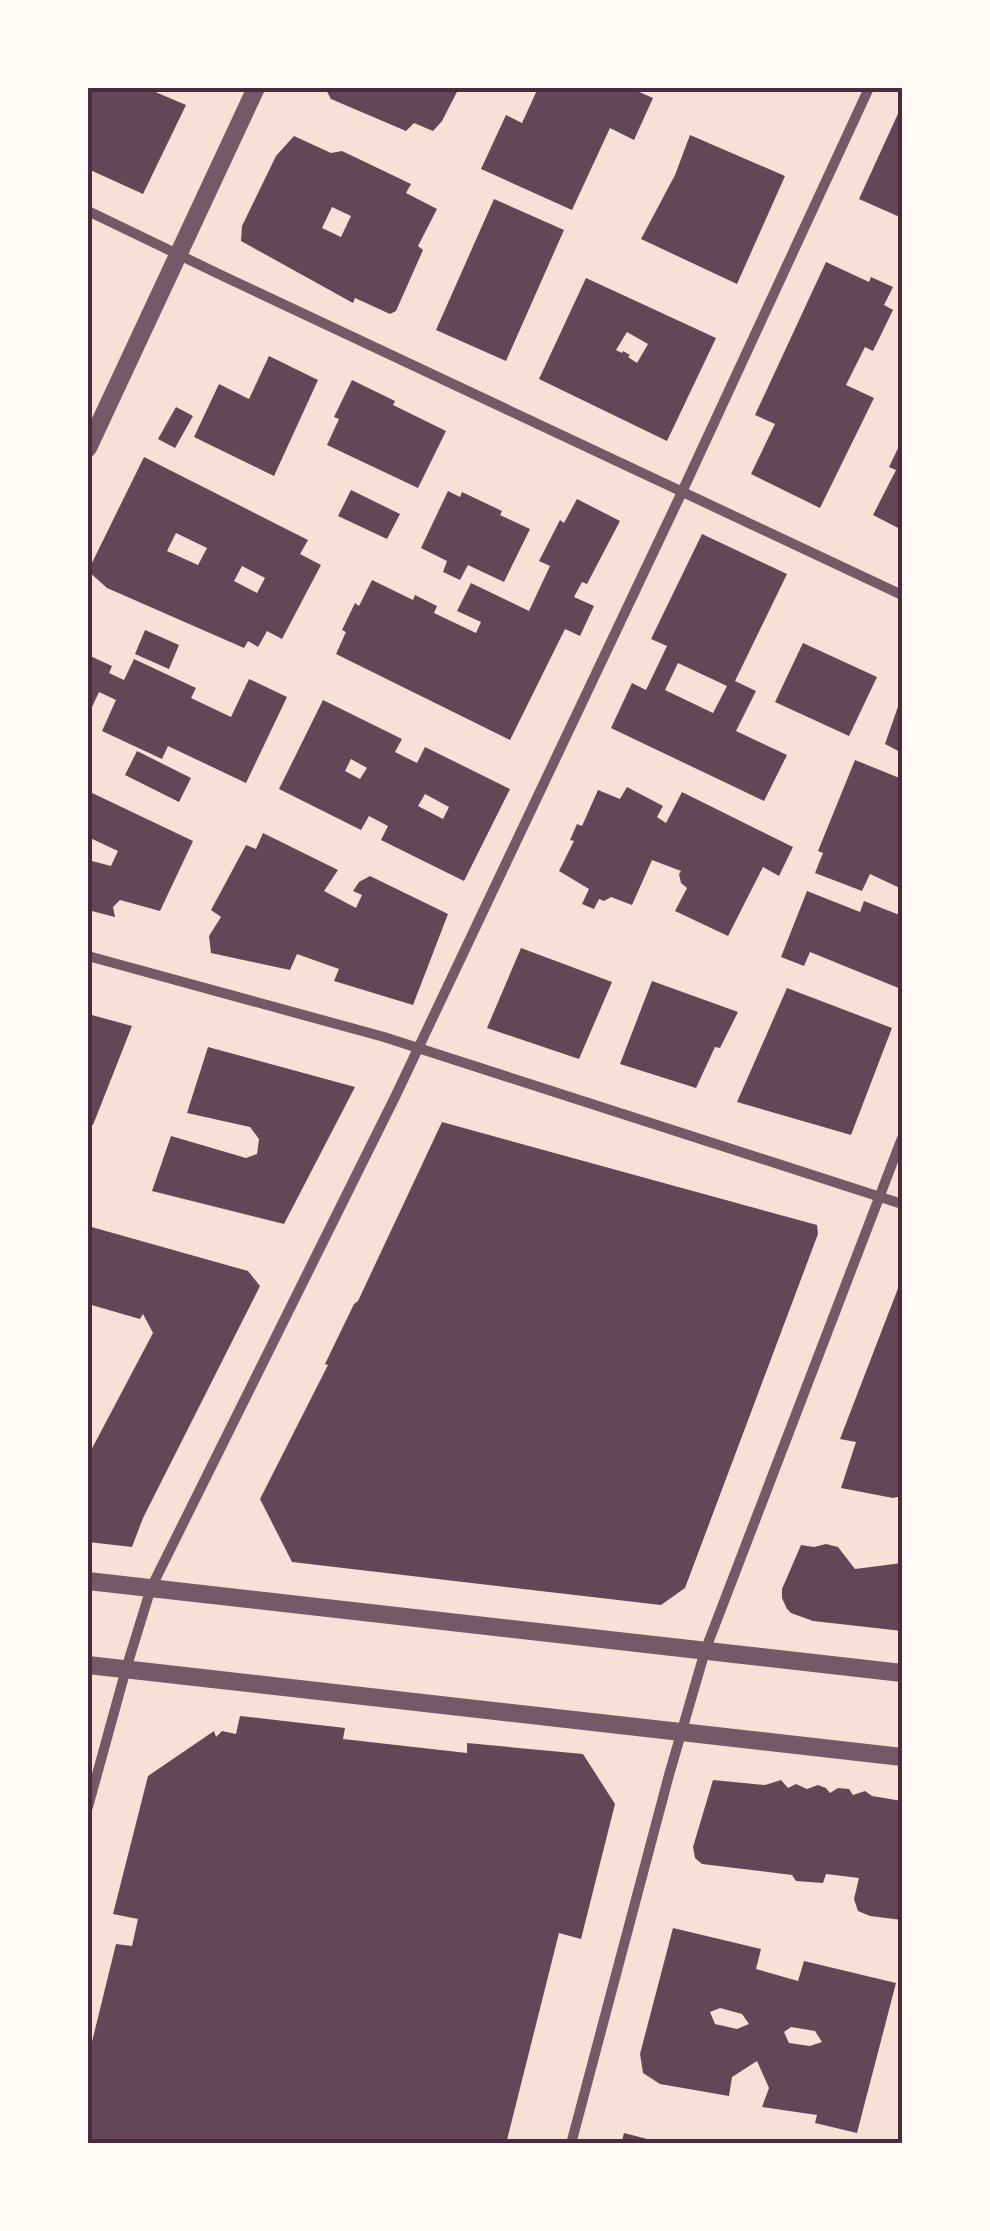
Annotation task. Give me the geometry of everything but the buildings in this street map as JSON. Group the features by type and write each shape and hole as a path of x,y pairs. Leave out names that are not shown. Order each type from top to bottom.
{"street":[{"path":"88,448 256,88"},
{"path":"88,1806 151,1588 418,1048 682,492 868,88"},
{"path":"88,210 902,595"},
{"path":"88,956 418,1048 902,1204"},
{"path":"571,2144 680,1733 718,1611 902,1138"},
{"path":"88,1581 902,1673"},
{"path":"88,1665 902,1757"}]}
